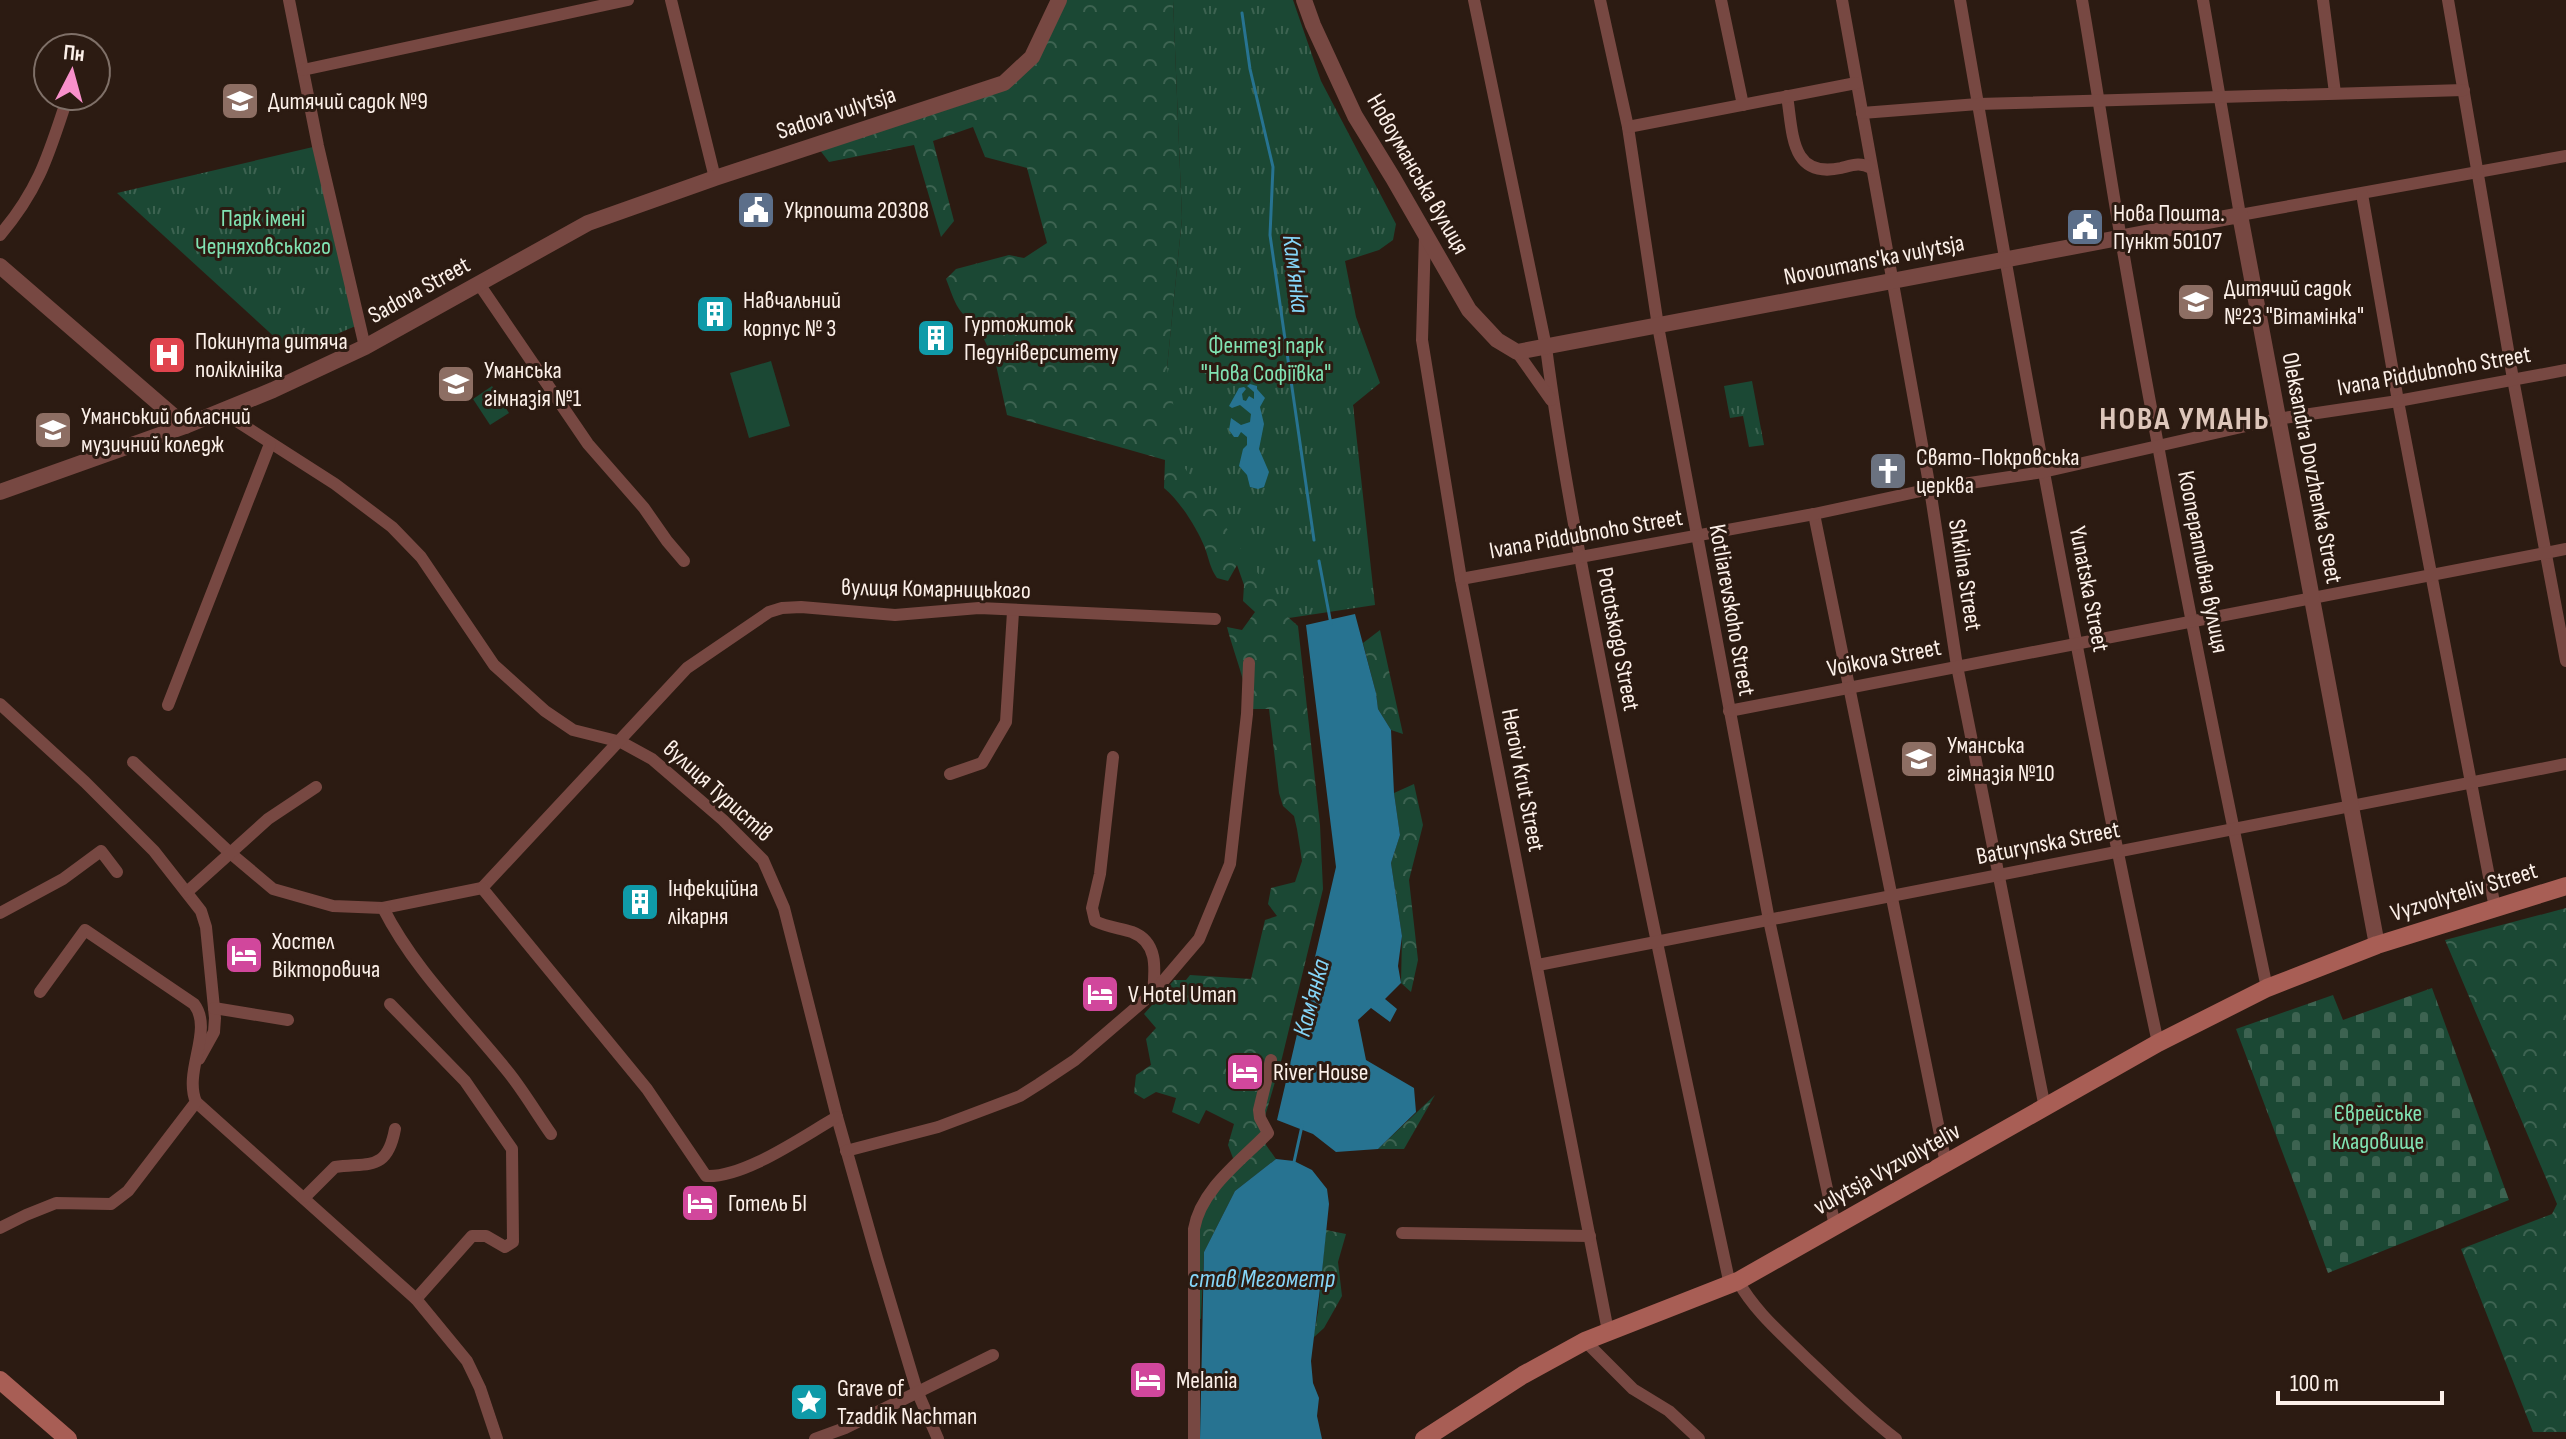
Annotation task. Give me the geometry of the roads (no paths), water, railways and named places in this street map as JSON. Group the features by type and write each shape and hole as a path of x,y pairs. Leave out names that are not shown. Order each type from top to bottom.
{"main road":[{"name":"Vyzvolyteliv Street","path":"2377,945 2566,886"},
{"name":"vulytsja Vyzvolyteliv","path":"1424,1439 1523,1375 1585,1341 1734,1283 2158,1043 2267,988 2377,945"},
{"path":"0,1380 68,1439"}],"street":[{"path":"289,0 318,146 365,347"},
{"path":"303,70 628,0"},
{"path":"671,0 715,178"},
{"name":"Новоуманська вулиця","path":"1304,0 1355,116 1469,310 1497,340 1517,352"},
{"name":"Pototskogo Street","path":"1474,0 1546,347 1579,557 1655,942 1734,1283"},
{"name":"Kotliarevskoho Street","path":"1600,0 1628,127 1658,326 1769,920 1835,1226"},
{"path":"1721,0 1743,105"},
{"name":"Shkilna Street","path":"1842,0 1930,489 1957,666 2045,1108"},
{"name":"Yunatska Street","path":"1960,0 2043,472 2117,852 2158,1043"},
{"name":"Кооперативна вулиця","path":"2082,0 2159,446 2267,988"},
{"name":"Oleksandra Dovzhenka Street","path":"2203,0 2277,419 2377,945"},
{"path":"2323,0 2335,93"},
{"path":"2448,0 2513,379 2566,661"},
{"name":"Sadova vulytsja","path":"715,178 1004,83 1032,57 1054,3"},
{"path":"1628,127 1856,83"},
{"path":"1862,113 1978,104 2464,90"},
{"path":"1787,96 1797,152 1804,163 1815,170 1826,171 1860,163 1871,168"},
{"path":"0,235 20,211 40,178 63,112"},
{"path":"2240,215 2566,156"},
{"name":"Sadova Street","path":"0,492 185,426 273,390 365,347 588,223 715,178"},
{"path":"2362,194 2398,401 2495,908"},
{"name":"Novoumans'ka vulytsja","path":"1517,352 2240,215"},
{"name":"Heroiv Krut Street","path":"1425,235 1422,340 1461,579 1608,1331"},
{"path":"0,266 185,426"},
{"path":"479,284 588,444 644,508 684,561"},
{"path":"1517,352 1553,402"},
{"name":"Ivana Piddubnoho Street","path":"1461,579 1814,514 1930,489 2043,472 2277,419 2398,401 2566,370"},
{"name":"вулиця Туристів","path":"221,411 335,484 392,527 421,557 494,665 545,711 573,730 621,742 652,759 723,820 763,860 784,908 846,1151 917,1391 938,1439"},
{"path":"168,705 270,444"},
{"path":"1814,514 1946,1164"},
{"name":"Voikova Street","path":"1729,711 2566,549"},
{"name":"вулиця Комарницького","path":"482,888 687,668 769,612 801,607 895,615 979,608 1013,612 1215,619"},
{"path":"950,774 982,763 1006,722 1013,612"},
{"path":"846,1151 938,1127 1020,1096 1075,1060 1153,993 1199,939 1230,864 1247,714 1249,663"},
{"path":"0,704 154,851 201,911 206,927 214,1032 195,1065"},
{"path":"1113,757 1093,915 1095,921 1135,933 1146,941 1154,953 1153,993"},
{"path":"133,762 273,889 333,906 383,908 482,888 647,1089 706,1176 717,1177 744,1169 837,1117"},
{"name":"Baturynska Street","path":"1538,965 2566,764"},
{"path":"187,892 268,819 316,787"},
{"path":"0,913 73,873 101,851 117,872"},
{"path":"383,908 398,937 422,971 510,1075 551,1134"},
{"path":"40,992 85,930 194,1004 201,1020 191,1087 196,1102 416,1299 467,1361 480,1388 496,1438"},
{"path":"390,1004 465,1081 512,1149 513,1242 505,1247 486,1236 472,1236 416,1299"},
{"path":"214,1008 288,1020"},
{"path":"1194,1439 1197,1212 1210,1192 1268,1133 1259,1110 1271,1060"},
{"path":"0,1228 56,1203 111,1204 128,1191 196,1102"},
{"path":"305,1197 335,1167 373,1165 382,1159 393,1141 395,1129"},
{"path":"1402,1233 1590,1236"},
{"path":"1734,1283 1832,1385 1896,1439"},
{"path":"1585,1341 1633,1389 1669,1411 1699,1439"},
{"path":"815,1439 845,1428 993,1355"}],"water":[{"path":"1247,386 1257,386 1265,398 1260,407 1264,424 1259,449 1269,472 1264,487 1258,489 1250,487 1247,475 1239,466 1247,437 1241,432 1234,437 1229,430 1231,418 1241,425 1250,422 1251,414 1240,405 1229,406 1239,388 1246,389 1242,394 1243,400 1246,401 1249,396 1254,399 1254,392"},
{"path":"1355,614 1378,709 1391,730 1400,835 1391,863 1402,936 1398,966 1401,983 1385,999 1397,1009 1390,1022 1371,1008 1358,1020 1366,1060 1414,1088 1416,1112 1378,1149 1336,1152 1313,1134 1277,1120 1336,867 1306,625"},
{"name":"став Мегометр","path":"1276,1159 1294,1161 1312,1170 1327,1189 1329,1204 1311,1361 1313,1383 1319,1398 1317,1416 1322,1439 1200,1439 1204,1252 1235,1191"}],"waterway":[{"name":"Кам'янка","path":"1242,13 1250,69 1273,167 1270,235 1314,540"},
{"name":"Кам'янка","path":"1319,561 1331,624"},
{"name":"Кам'янка","path":"1294,1162 1302,1126"}],"place":[{"name":"Дитячий садок №9","path":"240,101"},
{"name":"Укрпошта 20308","path":"756,210"},
{"name":"Нова Пошта. Пункт 50107","path":"2085,227"},
{"name":"Дитячий садок №23 \"Вітамінка\"","path":"2196,302"},
{"name":"Навчальний корпус № 3","path":"715,314"},
{"name":"Гуртожиток Педуніверситету","path":"936,338"},
{"name":"Покинута дитяча поліклініка","path":"167,355"},
{"name":"Уманська гімназія №1","path":"456,384"},
{"name":"Уманський обласний музичний коледж","path":"53,430"},
{"name":"Свято-Покровська церква","path":"1888,471"},
{"name":"Уманська гімназія №10","path":"1919,759"},
{"name":"Інфекційна лікарня","path":"640,902"},
{"name":"Хостел Вікторовича","path":"244,955"},
{"name":"V Hotel Uman","path":"1100,994"},
{"name":"River House","path":"1245,1072"},
{"name":"Готель БІ","path":"700,1203"},
{"name":"Melania","path":"1148,1380"},
{"name":"Grave of Tzaddik Nachman","path":"809,1402"}],"district":[{"name":"НОВА УМАНЬ","path":"2185,419"}],"park label":[{"name":"Парк імені Черняховського","path":"263,232"},
{"name":"Фентезі парк \"Нова Софіївка\"","path":"1266,359"},
{"name":"Єврейське кладовище","path":"2378,1127"}]}
